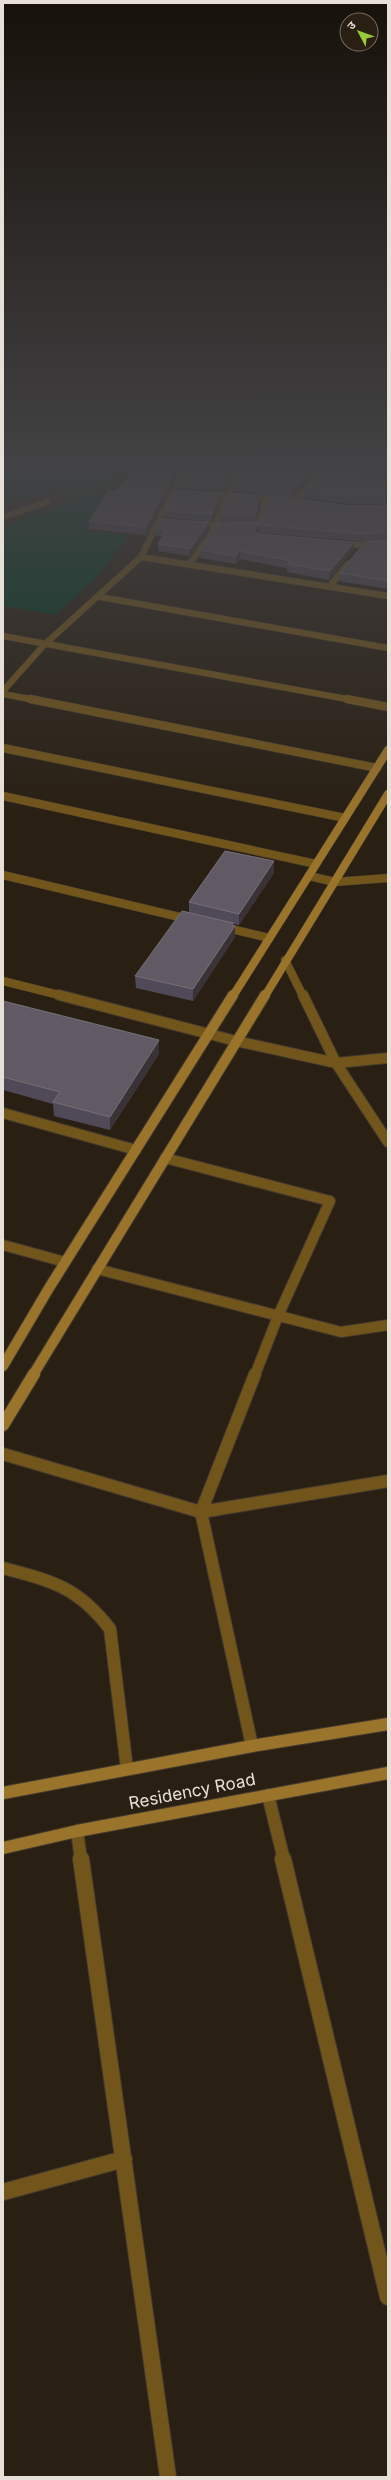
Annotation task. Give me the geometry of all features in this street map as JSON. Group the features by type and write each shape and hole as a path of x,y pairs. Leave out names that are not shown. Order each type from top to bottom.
{"main road":[{"path":"3,1366 65,1262 388,750"},
{"path":"3,1425 285,960 335,882 388,794"},
{"path":"3,1793 252,1746 388,1724"},
{"name":"Residency Road","path":"3,1848 78,1831 388,1772"}],"street":[{"path":"3,691 44,644 113,585"},
{"path":"315,585 388,596"},
{"path":"100,597 388,648"},
{"path":"3,636 388,707"},
{"path":"3,694 377,768"},
{"path":"3,748 345,818"},
{"path":"3,796 316,864"},
{"path":"3,875 201,922"},
{"path":"309,876 335,882 388,878"},
{"path":"216,925 269,938"},
{"path":"285,960 336,1064 388,1142"},
{"path":"3,982 236,1041 336,1064 388,1058"},
{"path":"3,1113 136,1150"},
{"path":"165,1158 330,1201 278,1316 202,1512 252,1746"},
{"path":"3,1245 65,1262"},
{"path":"98,1269 341,1332 388,1325"},
{"path":"3,1454 202,1512 388,1481"},
{"path":"3,1568 61,1584 81,1595 98,1611 110,1629 127,1769"},
{"path":"268,1795 388,2296"},
{"path":"78,1831 168,2477"},
{"path":"3,2192 124,2159"}],"green space":[{"path":"3,585 88,585 55,615 3,606"}],"building":[{"path":"225,851 274,861 239,914 189,902"},
{"path":"182,911 233,923 232,925 235,926 193,989 135,976"},
{"path":"3,1001 159,1040 110,1117 53,1102 60,1092 3,1077"}]}
